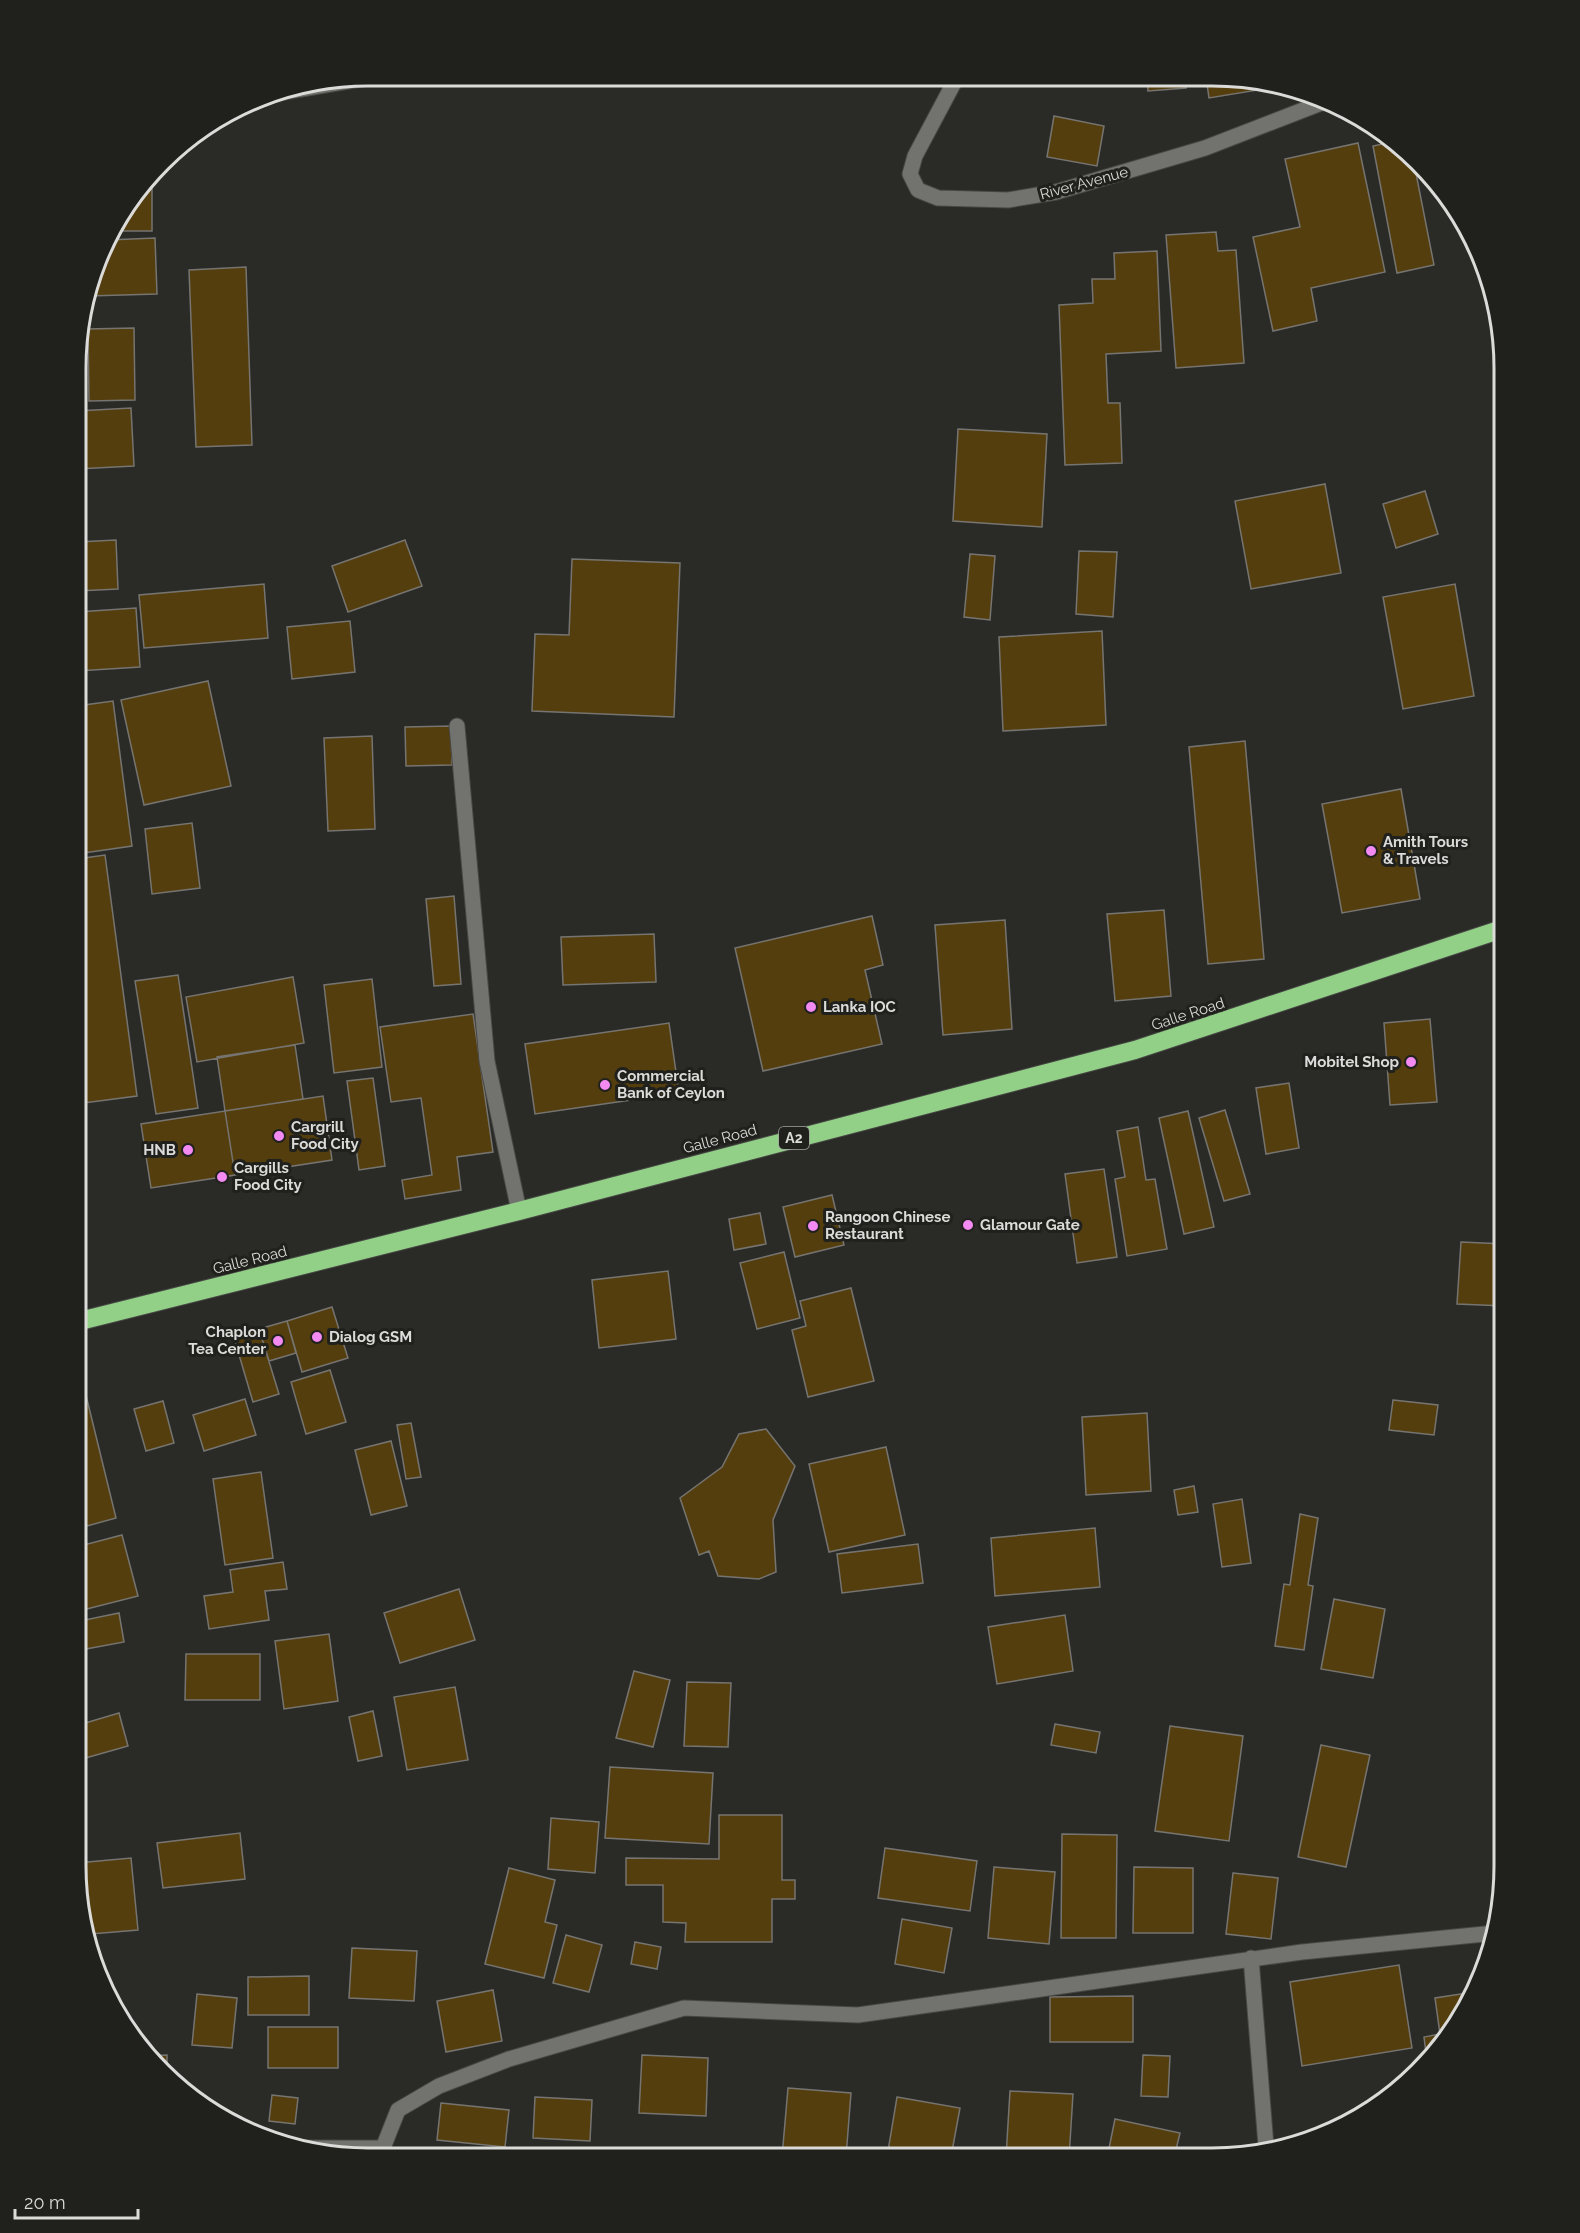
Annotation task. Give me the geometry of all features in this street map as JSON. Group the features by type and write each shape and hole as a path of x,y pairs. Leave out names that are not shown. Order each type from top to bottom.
{"highway":[{"name":"Galle Road","path":"86,1319 519,1211 1135,1050 1494,932"}],"street":[{"name":"River Avenue","path":"952,86 915,156 910,174 918,190 938,198 1008,200 1056,192 1205,148 1316,105"},
{"path":"457,726 488,1061 519,1211"},
{"path":"384,2148 398,2110 439,2086 509,2059 684,2008 858,2015 1251,1958 1486,1934"},
{"path":"1251,1958 1266,2142"}],"building":[{"path":"1148,86 1186,86 1186,88 1148,91"},
{"path":"1207,86 1231,86 1258,90 1209,98"},
{"path":"1054,116 1104,126 1097,166 1047,157"},
{"path":"1358,143 1385,272 1311,288 1317,321 1273,331 1253,237 1300,227 1285,159"},
{"path":"1384,144 1416,172 1434,265 1397,273 1373,146"},
{"path":"152,185 152,231 121,231"},
{"path":"1216,232 1218,251 1236,250 1244,363 1176,368 1166,235"},
{"path":"155,238 157,294 95,296 107,259 117,240"},
{"path":"1157,251 1161,351 1106,354 1108,403 1120,403 1122,463 1065,465 1059,305 1093,303 1092,279 1115,279 1114,253"},
{"path":"246,267 252,445 196,447 189,270"},
{"path":"134,328 135,400 89,401 88,329"},
{"path":"131,408 134,466 86,469 86,410"},
{"path":"958,429 1047,434 1042,527 953,521"},
{"path":"1325,484 1341,573 1251,589 1235,501"},
{"path":"1425,491 1438,534 1396,548 1383,504"},
{"path":"116,540 118,589 86,591 86,542"},
{"path":"405,540 422,586 348,612 332,566"},
{"path":"1079,551 1117,552 1113,617 1076,614"},
{"path":"970,554 995,556 990,620 964,617"},
{"path":"572,559 680,563 674,717 532,711 535,634 569,635"},
{"path":"264,584 268,638 144,648 139,595"},
{"path":"1455,584 1474,696 1403,709 1383,597"},
{"path":"136,608 140,667 86,670 86,611"},
{"path":"350,621 355,672 292,679 287,627"},
{"path":"1102,631 1106,725 1003,731 999,637"},
{"path":"208,681 231,786 144,805 121,700"},
{"path":"113,701 132,846 86,853 86,705"},
{"path":"451,726 452,765 406,766 405,727"},
{"path":"372,736 375,829 328,831 324,738"},
{"path":"1245,741 1264,959 1208,964 1189,747"},
{"name":"Amith Tours & Travels","path":"1401,789 1420,899 1342,913 1322,804"},
{"path":"192,823 200,888 152,894 145,829"},
{"path":"105,855 137,1096 86,1103 86,858"},
{"path":"454,896 461,984 434,986 426,899"},
{"path":"1164,910 1171,996 1115,1001 1107,914"},
{"name":"Lanka IOC","path":"872,916 883,965 865,970 882,1044 763,1071 735,948"},
{"path":"1005,920 1012,1029 943,1035 935,925"},
{"path":"654,934 656,982 563,985 561,937"},
{"path":"178,975 198,1108 156,1114 135,981"},
{"path":"293,977 304,1043 197,1062 186,997"},
{"path":"372,979 382,1067 334,1073 324,985"},
{"path":"473,1014 493,1152 457,1157 461,1190 405,1199 402,1180 432,1175 421,1098 391,1102 380,1027"},
{"name":"Mobitel Shop","path":"1430,1019 1437,1102 1390,1105 1384,1023"},
{"path":"669,1023 679,1093 535,1114 525,1044"},
{"path":"295,1045 303,1099 225,1111 217,1057"},
{"path":"373,1078 385,1166 359,1170 347,1081"},
{"path":"1289,1083 1299,1148 1266,1154 1256,1088"},
{"name":"Cargrill Food City","path":"323,1096 332,1160 235,1175 225,1111"},
{"path":"1225,1110 1250,1194 1224,1201 1199,1118"},
{"name":"HNB","path":"225,1111 235,1175 151,1188 141,1124"},
{"path":"1188,1111 1214,1227 1184,1234 1159,1118"},
{"path":"1138,1127 1146,1180 1155,1179 1167,1249 1127,1256 1115,1179 1125,1177 1117,1131"},
{"path":"1104,1169 1117,1257 1077,1263 1065,1174"},
{"name":"Rangoon Chinese Restaurant","path":"832,1195 844,1245 795,1257 783,1207"},
{"path":"760,1213 766,1244 734,1250 729,1219"},
{"path":"1461,1242 1494,1244 1494,1306 1457,1304"},
{"path":"784,1252 800,1318 757,1329 740,1263"},
{"path":"668,1271 676,1339 599,1348 592,1280"},
{"path":"851,1288 874,1381 808,1397 792,1330 806,1326 800,1301"},
{"name":"Dialog GSM","path":"332,1307 348,1358 302,1372 287,1321"},
{"name":"Chaplon Tea Center","path":"287,1321 296,1353 269,1361 259,1329"},
{"path":"259,1329 279,1394 253,1402 234,1338"},
{"path":"330,1370 346,1422 306,1434 291,1382"},
{"path":"86,1395 116,1518 86,1526"},
{"path":"245,1399 256,1435 204,1451 193,1415"},
{"path":"1393,1400 1438,1405 1434,1435 1389,1430"},
{"path":"163,1401 174,1443 146,1451 134,1409"},
{"path":"1147,1413 1151,1491 1086,1495 1082,1417"},
{"path":"411,1423 421,1477 406,1479 397,1425"},
{"path":"766,1429 795,1466 773,1520 776,1572 759,1579 718,1576 709,1551 699,1555 680,1498 722,1467 739,1434"},
{"path":"391,1441 407,1506 371,1515 355,1450"},
{"path":"886,1447 905,1535 829,1552 809,1464"},
{"path":"261,1472 273,1558 225,1565 213,1479"},
{"path":"1194,1486 1198,1512 1178,1515 1174,1490"},
{"path":"1242,1499 1251,1563 1222,1567 1213,1504"},
{"path":"1300,1514 1318,1518 1308,1585 1313,1586 1304,1650 1275,1646 1284,1584 1290,1585"},
{"path":"1095,1528 1100,1587 995,1596 991,1538"},
{"path":"122,1535 138,1596 86,1609 86,1544"},
{"path":"918,1544 923,1583 842,1593 837,1554"},
{"path":"283,1562 287,1589 265,1591 269,1620 209,1629 204,1596 233,1592 230,1570"},
{"path":"459,1589 475,1640 400,1663 384,1613"},
{"path":"1334,1599 1385,1609 1373,1678 1321,1669"},
{"path":"119,1613 124,1642 86,1649 86,1620"},
{"path":"1065,1615 1073,1671 997,1684 988,1627"},
{"path":"329,1634 338,1701 284,1709 275,1641"},
{"path":"186,1654 260,1654 260,1700 185,1700"},
{"path":"634,1671 670,1680 653,1747 616,1738"},
{"path":"687,1682 731,1683 728,1747 684,1746"},
{"path":"455,1687 468,1760 407,1770 394,1697"},
{"path":"373,1711 382,1756 358,1761 349,1717"},
{"path":"119,1713 128,1746 86,1758 86,1723"},
{"path":"1055,1724 1100,1732 1096,1753 1051,1745"},
{"path":"1170,1726 1243,1736 1229,1841 1155,1831"},
{"path":"1321,1745 1370,1755 1346,1867 1298,1857"},
{"path":"610,1767 713,1773 709,1844 605,1838"},
{"path":"719,1815 782,1815 782,1880 795,1880 795,1899 772,1899 772,1942 685,1942 686,1923 663,1922 663,1885 626,1885 626,1858 719,1859"},
{"path":"551,1818 599,1822 595,1873 548,1869"},
{"path":"240,1833 245,1879 163,1888 157,1843"},
{"path":"1062,1834 1117,1835 1116,1938 1061,1938"},
{"path":"885,1848 977,1861 970,1911 878,1898"},
{"path":"131,1858 138,1930 94,1934 86,1884 86,1862"},
{"path":"994,1867 1055,1872 1049,1944 988,1938"},
{"path":"1134,1867 1193,1868 1193,1933 1133,1933"},
{"path":"509,1868 555,1880 545,1922 557,1925 544,1978 485,1964"},
{"path":"1233,1873 1278,1878 1271,1939 1226,1934"},
{"path":"902,1919 952,1928 944,1973 895,1964"},
{"path":"566,1935 602,1945 589,1992 553,1983"},
{"path":"635,1942 661,1947 657,1969 631,1964"},
{"path":"352,1948 417,1951 414,2001 349,1998"},
{"path":"1399,1965 1412,2048 1302,2066 1290,1982"},
{"path":"309,1976 309,2015 248,2015 248,1977"},
{"path":"493,1990 502,2041 446,2052 437,2001"},
{"path":"197,1994 237,1998 232,2048 192,2045"},
{"path":"1463,1994 1440,2032 1435,1998"},
{"path":"1133,1996 1133,2042 1050,2042 1050,1997"},
{"path":"268,2027 338,2027 338,2068 268,2068"},
{"path":"1438,2034 1426,2051 1424,2037"},
{"path":"158,2055 167,2055 167,2064"},
{"path":"642,2055 708,2058 706,2116 639,2113"},
{"path":"1143,2055 1170,2056 1168,2097 1141,2096"},
{"path":"788,2088 851,2093 847,2148 783,2148"},
{"path":"1010,2091 1073,2094 1070,2148 1007,2148"},
{"path":"272,2095 298,2098 295,2124 269,2121"},
{"path":"535,2097 592,2100 590,2141 533,2138"},
{"path":"897,2097 960,2108 953,2148 888,2148"},
{"path":"441,2103 509,2110 505,2147 437,2140"},
{"path":"1115,2119 1180,2133 1176,2148 1109,2148"}],"place":[{"name":"Amith Tours & Travels","path":"1371,851"},
{"name":"Lanka IOC","path":"811,1007"},
{"name":"Mobitel Shop","path":"1411,1062"},
{"name":"Commercial Bank of Ceylon","path":"605,1085"},
{"name":"Cargrill Food City","path":"279,1136"},
{"name":"HNB","path":"188,1150"},
{"name":"Cargills Food City","path":"222,1177"},
{"name":"Glamour Gate","path":"968,1225"},
{"name":"Rangoon Chinese Restaurant","path":"813,1226"},
{"name":"Dialog GSM","path":"317,1337"},
{"name":"Chaplon Tea Center","path":"278,1341"}]}
